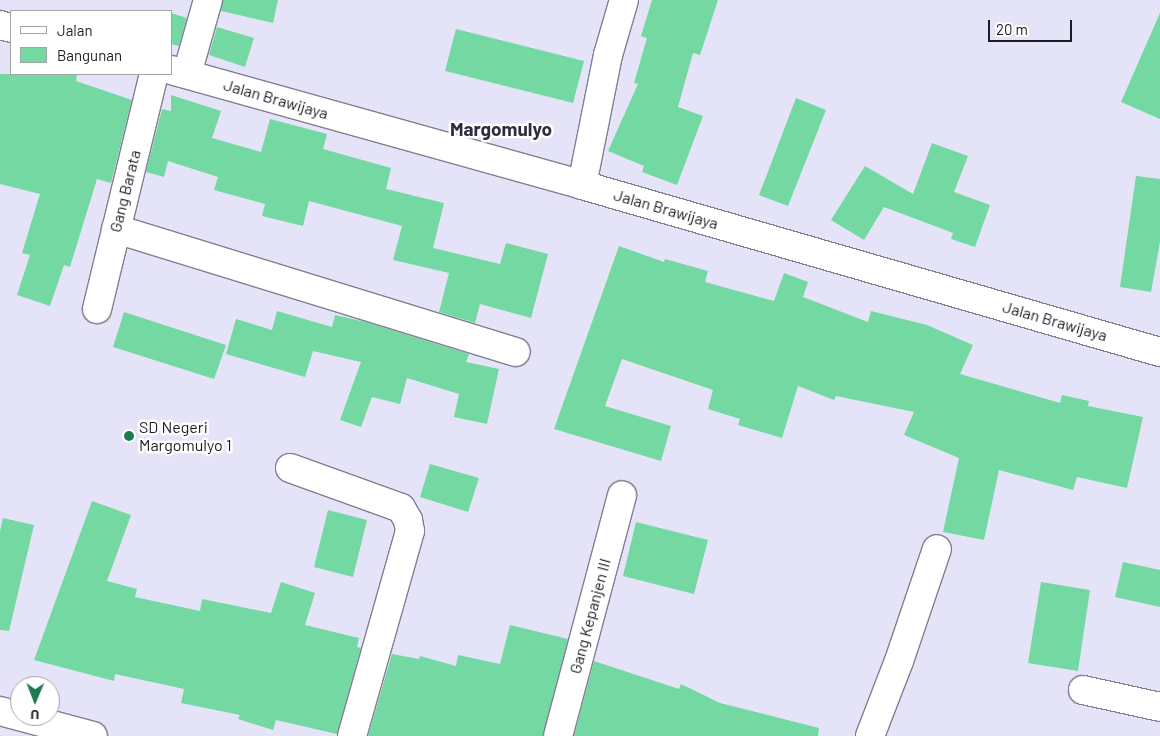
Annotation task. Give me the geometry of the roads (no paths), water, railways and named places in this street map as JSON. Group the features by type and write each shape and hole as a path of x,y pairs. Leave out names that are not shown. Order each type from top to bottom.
{"street":[{"path":"179,72 208,0"},
{"path":"582,185 608,55 624,0"},
{"name":"Jalan Brawijaya","path":"179,72 582,185 1160,352"},
{"name":"Gang Barata","path":"97,309 154,75"},
{"path":"116,230 516,352"},
{"path":"290,468 401,508 408,520 410,531 352,736"},
{"name":"Gang Kepanjen III","path":"558,736 622,495"},
{"path":"870,736 899,661 938,549"},
{"path":"1083,690 1160,707"},
{"path":"0,711 93,736"}],"place":[{"name":"SD Negeri Margomulyo 1","path":"129,436"}],"district":[{"name":"Margomulyo","path":"501,129"}]}
